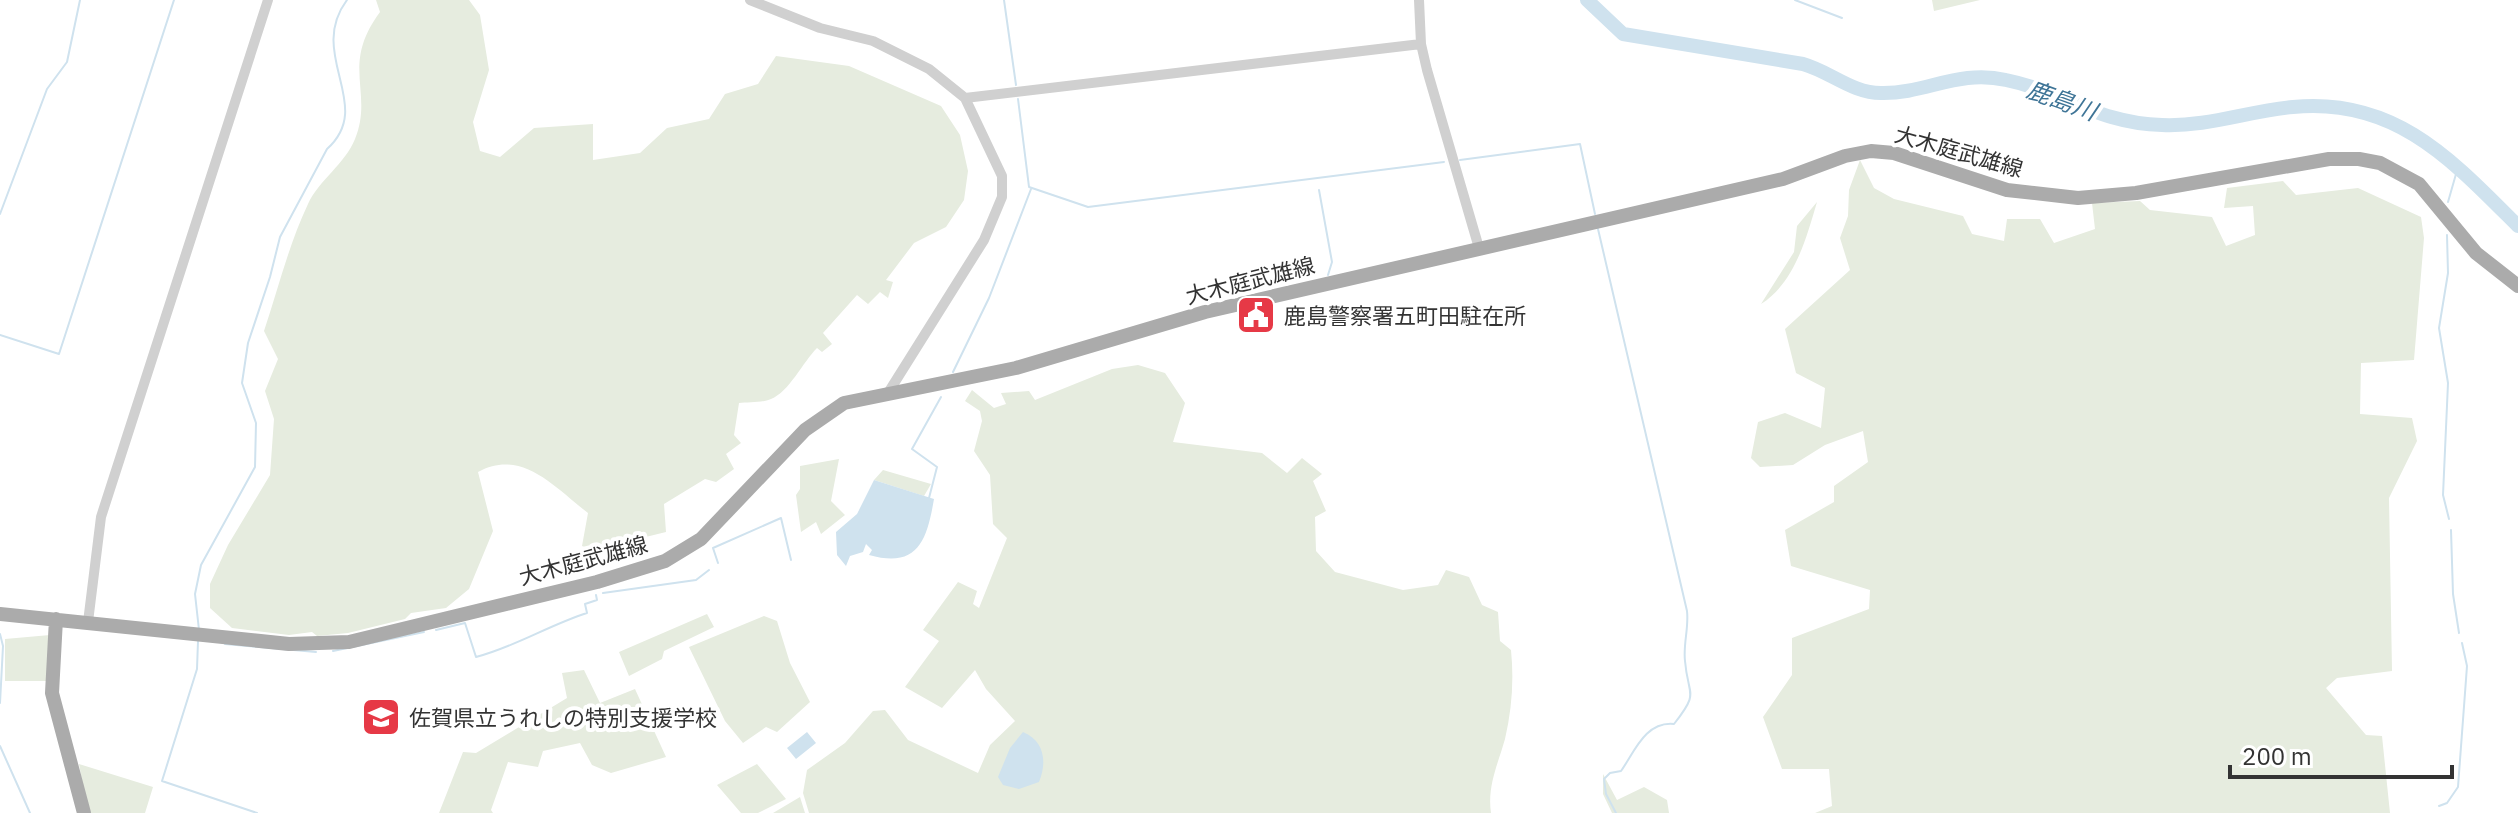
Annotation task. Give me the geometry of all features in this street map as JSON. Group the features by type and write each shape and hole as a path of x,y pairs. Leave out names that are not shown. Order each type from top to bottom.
{"main road":[{"name":"大木庭武雄線","path":"0,614 289,644 349,642 639,572 665,561 701,539 822,416 844,403 1016,368 1205,312 1783,179 1845,156 1871,151 1894,153 2007,190 2078,198 2136,193 2329,159 2380,163 2419,184 2476,253 2518,286"},
{"path":"56,619 52,693 84,813"}],"street":[{"path":"88,622 101,517 268,0"},
{"path":"750,0 820,28 900,52 929,69 965,98 1002,176 1002,197 984,240 888,393"},
{"path":"1419,0 1421,44 1479,248"},
{"path":"965,98 1421,44"}],"shaded area":[{"path":"376,0 469,0 480,15 489,70 473,122 480,151 500,157 534,128 593,124 593,160 640,153 667,128 709,119 725,94 758,84 776,56 849,66 941,106 960,135 968,171 964,200 946,227 914,243 886,280 893,282 888,298 880,292 868,304 857,295 823,333 832,344 822,352 817,348 784,390 767,400 739,403 734,435 741,443 726,454 734,469 716,482 705,479 664,504 666,532 613,545 605,556 582,546 588,513 563,492 523,468 494,466 478,472 493,531 469,589 446,608 411,613 405,619 348,633 317,636 312,632 289,635 232,628 210,608 210,584 228,545 270,475 274,419 265,391 278,359 264,331 289,251 308,204 355,139 360,122 362,48 380,12"},
{"path":"1932,0 1980,0 1934,11"},
{"path":"1860,160 1874,188 1894,199 1963,216 1972,234 2004,241 2007,219 2040,219 2054,243 2095,229 2092,203 2140,201 2150,210 2212,217 2226,246 2255,235 2253,206 2224,208 2227,188 2283,181 2296,195 2358,188 2421,217 2424,238 2414,360 2361,363 2360,414 2412,418 2417,441 2389,498 2392,671 2337,678 2326,688 2366,735 2382,736 2390,813 1815,813 1832,806 1829,769 1782,769 1763,717 1792,675 1792,638 1869,609 1870,590 1791,566 1785,530 1834,502 1834,486 1868,462 1863,431 1825,445 1793,465 1760,467 1751,458 1758,422 1785,413 1821,428 1825,388 1796,373 1785,329 1850,270 1840,238 1848,216 1849,190"},
{"path":"1817,202 1791,272 1773,295 1761,304 1794,252 1797,226"},
{"path":"1138,365 1165,373 1185,403 1173,442 1262,453 1287,473 1302,458 1322,474 1313,481 1326,511 1315,517 1316,551 1335,572 1403,590 1438,585 1446,570 1469,577 1482,605 1498,612 1500,641 1511,650 1512,683 1505,739 1492,784 1491,813 809,813 803,793 807,770 845,743 873,711 885,710 908,740 978,773 990,745 1015,721 986,689 975,670 942,708 905,687 939,641 923,630 958,582 977,591 973,604 979,608 1007,538 993,524 990,475 974,451 982,421 980,411 965,401 972,390 994,408 1006,404 1001,393 1029,391 1035,400 1112,369"},
{"path":"839,459 831,501 845,515 821,534 816,522 801,532 796,495 800,489 800,466"},
{"path":"883,470 931,484 924,496 874,480"},
{"path":"707,614 714,627 664,651 662,659 629,676 619,652"},
{"path":"764,616 777,621 790,663 810,702 777,732 766,727 743,743 725,721 689,647"},
{"path":"50,635 48,681 5,681 5,639"},
{"path":"584,670 600,703 635,689 666,757 611,773 592,765 580,743 543,751 538,767 508,762 491,810 493,813 439,813 463,752 476,753 567,698 562,673"},
{"path":"79,764 153,787 145,813 88,813"},
{"path":"757,764 786,799 758,813 741,813 717,785"},
{"path":"1603,774 1617,800 1644,787 1667,800 1669,813 1612,813 1603,794"},
{"path":"800,797 805,813 773,813"}],"water":[{"path":"874,480 934,499 928,527 917,548 909,554 899,558 869,555 872,550 866,544 863,552 850,556 846,566 837,555 836,532 857,514"},
{"path":"807,732 816,743 796,759 787,748"},
{"path":"1023,732 1040,747 1043,767 1039,782 1019,789 1003,785 998,777 1010,748"}],"waterway":[{"path":"0,214 47,89 67,62 80,0"},
{"path":"0,335 59,354 174,0"},
{"path":"199,630 195,594 201,565 255,467 256,423 242,383 248,343 280,237 327,149 340,132 345,115 333,40 336,20 347,0"},
{"path":"1004,0 1016,85"},
{"name":"鹿島川","path":"1587,0 1623,34 1803,64 1870,92 1913,90 1957,80 1989,77 2026,85 2119,119 2162,125 2195,124 2293,107 2329,107 2362,112 2392,123 2419,138 2469,178 2518,226"},
{"path":"1795,0 1842,18"},
{"path":"1018,99 1029,187 1088,207 1444,162"},
{"path":"1460,160 1580,144 1595,214"},
{"path":"2448,202 2458,167"},
{"path":"953,372 989,298 1031,189"},
{"path":"1319,190 1332,262 1328,275"},
{"path":"1598,229 1687,611 1685,655 1690,694 1687,705 1674,724 1664,724 1648,733 1621,771 1610,773 1604,779 1606,794 1616,813"},
{"path":"2447,235 2448,273 2439,328 2448,383 2443,495 2449,519"},
{"path":"929,498 937,467 912,449 941,397"},
{"path":"718,563 713,548 781,518 791,560"},
{"path":"2451,530 2453,594 2459,633"},
{"path":"603,593 696,580 709,570"},
{"path":"436,630 465,623 476,657 587,613 585,604 597,600 596,595"},
{"path":"333,651 424,632"},
{"path":"0,634 3,646 0,703"},
{"path":"198,641 197,669 162,781 257,813"},
{"path":"2439,806 2447,803 2458,787 2467,666 2462,643"},
{"path":"225,644 316,652"},
{"path":"0,746 30,813"}],"place":[{"name":"鹿島警察署五町田駐在所","path":"1256,315"},
{"name":"佐賀県立うれしの特別支援学校","path":"381,717"}]}
